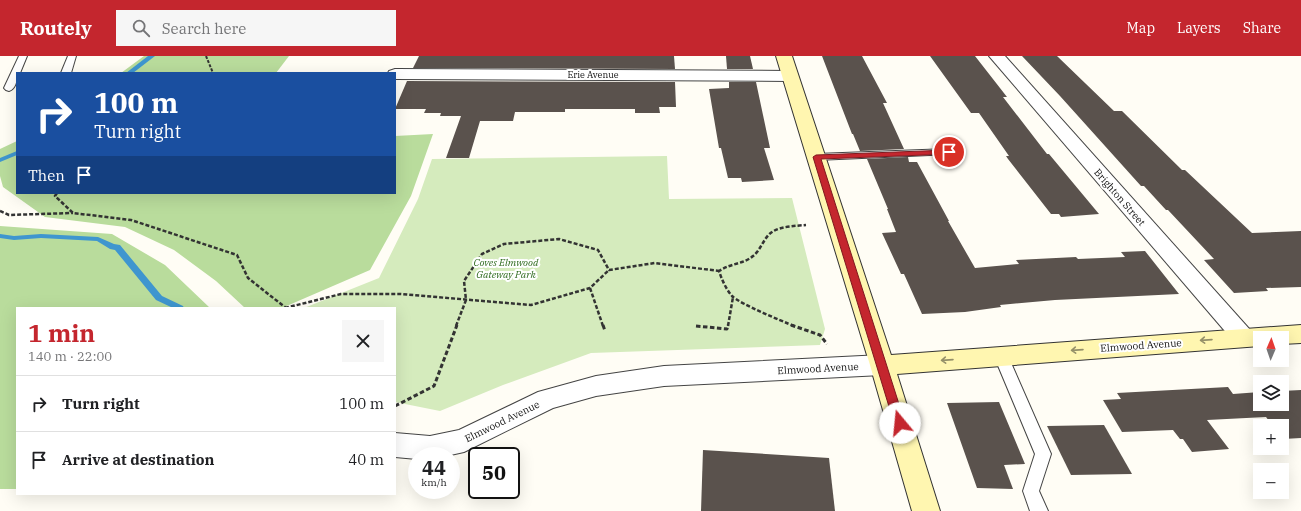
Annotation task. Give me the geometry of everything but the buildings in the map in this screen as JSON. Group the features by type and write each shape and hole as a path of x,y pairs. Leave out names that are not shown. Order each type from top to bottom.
{"main road":[{"path":"784,56 882,365 926,511"},
{"name":"Elmwood Avenue","path":"882,365 1301,334"}],"street":[{"name":"Brighton Street","path":"997,56 1244,338"},
{"name":"Erie Avenue","path":"396,74 790,76"},
{"name":"Elmwood Avenue","path":"396,445 430,448 464,440 547,399 596,386 664,376 882,365"}],"lane":[{"path":"9,88 23,56"},
{"path":"66,72 72,56"},
{"path":"816,157 949,152"},
{"path":"1001,356 1043,454 1031,491 1039,511"}],"path":[{"path":"206,56 213,72"},
{"path":"56,194 55,196 73,213"},
{"path":"1,212 8,215 73,213 131,220 237,255 248,278 285,307"},
{"path":"290,307 341,294 400,294 531,305 590,288 609,270 655,263 719,271 728,265 745,261 754,256 772,232 784,228 806,225"},
{"path":"396,405 434,386 466,300 464,281 482,254 504,244 559,239 598,250 609,270"},
{"path":"719,271 723,282 733,297 776,319 820,335 842,367"},
{"path":"590,288 605,331"},
{"path":"696,326 728,329 733,297"}],"green space":[{"path":"144,56 289,56 277,72 122,72"},
{"path":"433,134 411,196 370,270 284,307 244,307 216,281 174,250 125,227 45,217 3,187 0,176 0,149 16,141 16,194 396,194 396,136"},
{"name":"Coves Elmwood Gateway Park","path":"667,156 669,199 792,198 825,329 820,345 591,353 503,385 440,411 396,402 396,307 306,307 379,278 418,199 432,159"},
{"path":"0,226 112,234 165,265 209,307 16,307 16,489 0,489"}],"waterway":[{"path":"130,72 152,56"},
{"path":"0,160 16,153"},
{"path":"0,236 14,238 41,236 98,239 113,247 117,247 159,298 178,307"}],"route":[{"path":"900,423 816,157 949,152"}]}
